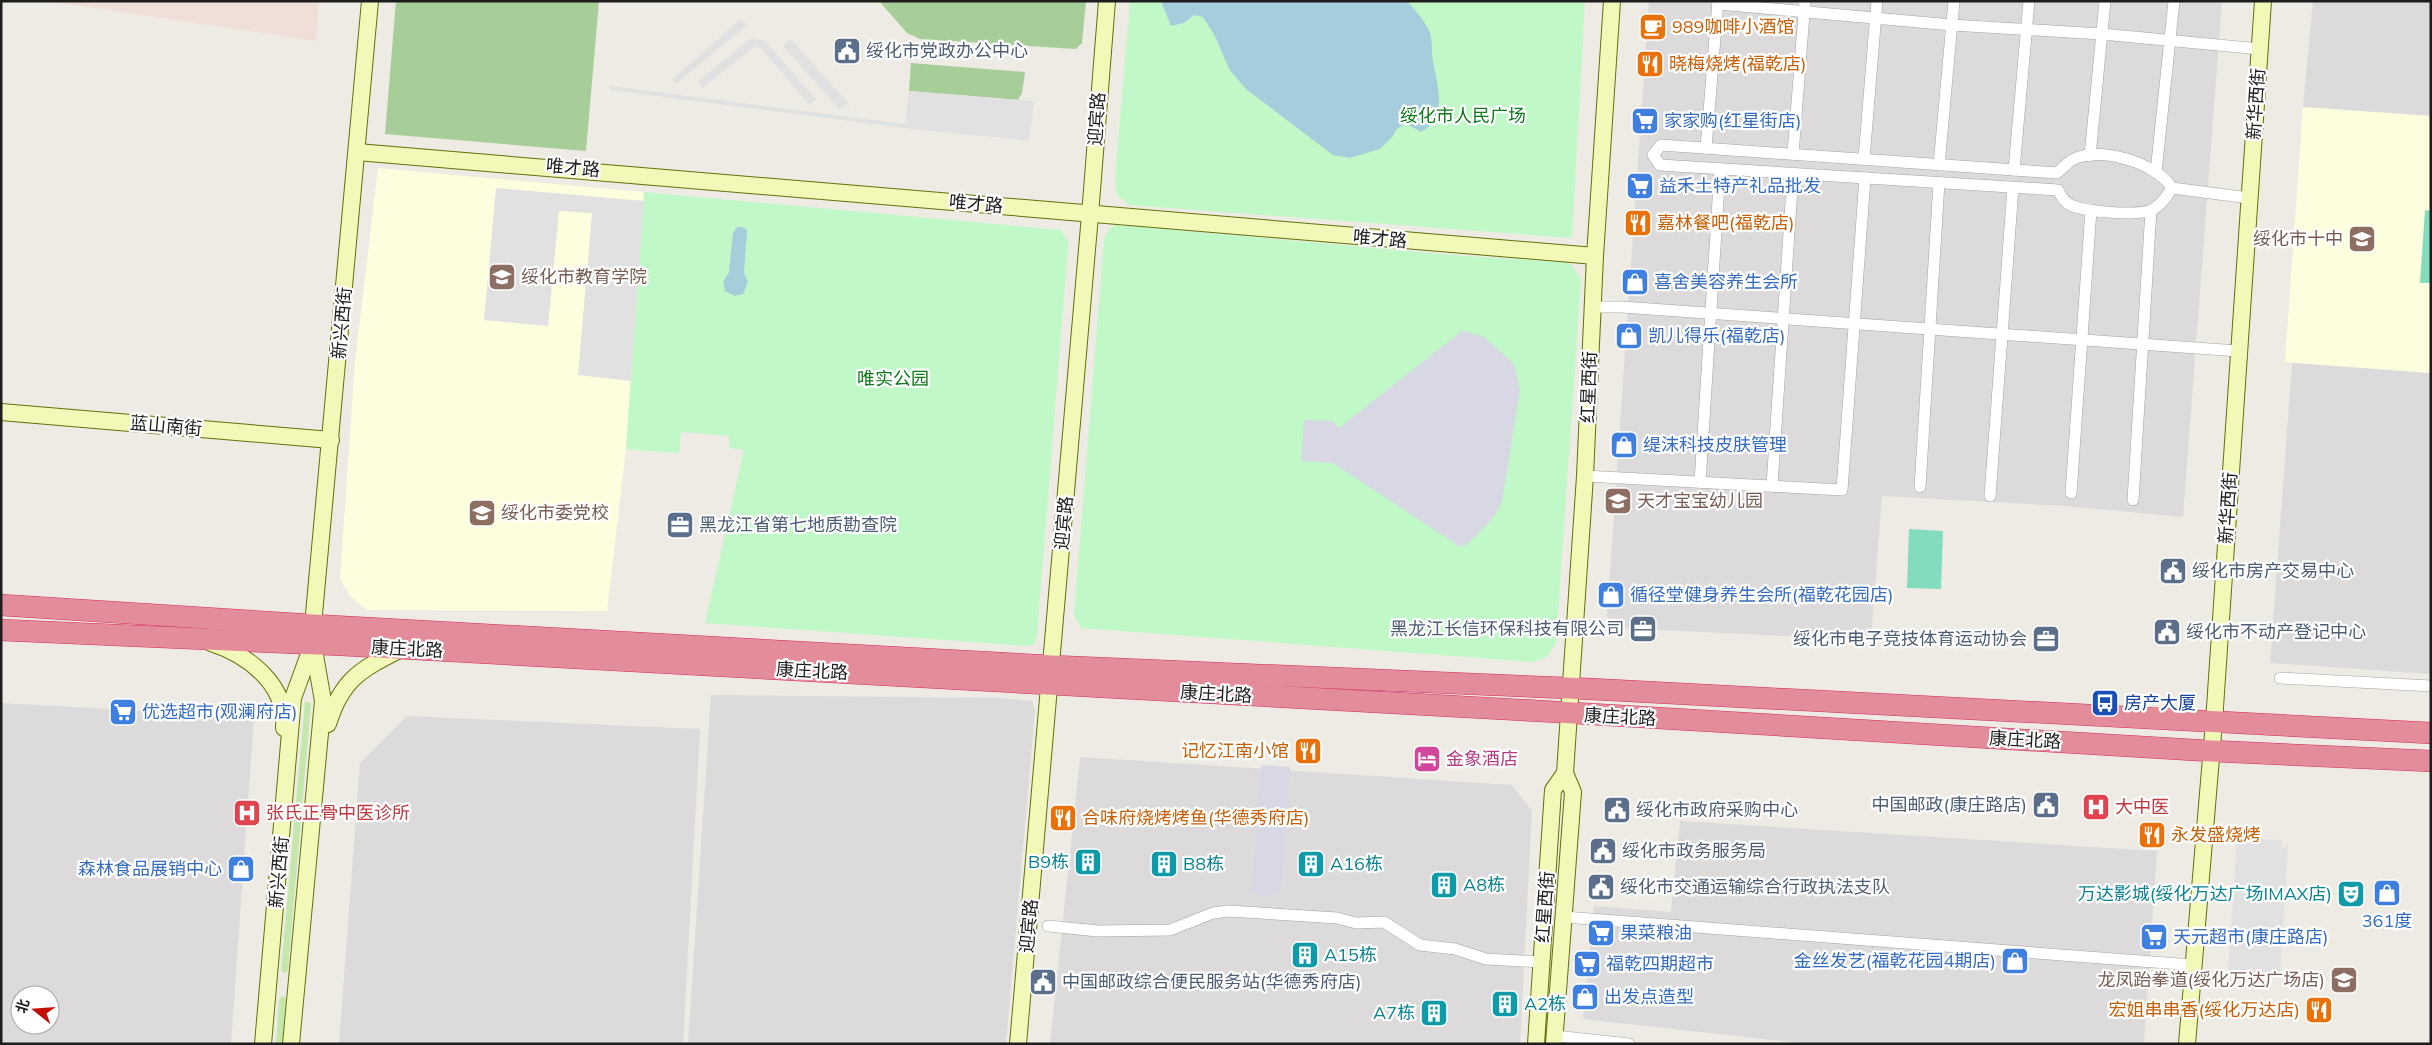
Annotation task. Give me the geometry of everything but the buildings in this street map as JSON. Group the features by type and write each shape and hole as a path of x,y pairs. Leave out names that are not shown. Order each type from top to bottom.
{"highway":[{"name":"康庄北路","path":"1,605 313,634 1051,675 1570,714 2211,751 2431,761"},
{"name":"康庄北路","path":"1,630 204,640 313,634 403,648 1051,675 1572,688 2431,733"}],"main road":[{"name":"新兴西街","path":"263,1044 284,821 293,698 313,634 358,152 370,1"},
{"name":"迎宾路","path":"1018,1044 1051,675 1107,1"},
{"name":"红星西街","path":"1554,1040 1573,792 1565,773 1586,476 1592,307 1612,1"},
{"name":"新华西街","path":"2187,1044 2214,722 2263,1"},
{"name":"唯才路","path":"358,152 1595,256"},
{"name":"蓝山南街","path":"1,412 330,440"},
{"name":"新兴西街","path":"291,1044 310,822 323,701 313,634"},
{"path":"204,640 223,647 260,670 277,695 284,720 279,789 284,821"},
{"path":"310,822 321,786 328,726 334,704 342,690 354,677 372,664 403,648"},
{"name":"红星西街","path":"1536,1040 1553,790 1565,773"},
{"path":"268,985 296,986"},
{"path":"1536,1040 1554,1040"}],"street":[{"path":"1864,159 1878,1"},
{"path":"1939,165 1954,1"},
{"path":"2014,170 2029,1"},
{"path":"2090,156 2105,1"},
{"path":"2156,172 2174,1"},
{"path":"1706,148 1718,2 1805,6 1876,17 2170,39 2260,49"},
{"path":"1793,154 1805,6"},
{"path":"2172,188 2164,201 2151,210 2128,213 2091,210 2068,203 2058,190 1660,165 1654,155 1661,145 2057,173 2073,160 2106,154 2123,158 2156,172 2166,179 2172,188 2249,198"},
{"path":"1700,482 1720,169"},
{"path":"1772,486 1793,173"},
{"path":"1586,476 1842,490 1865,178"},
{"path":"1920,487 1939,183"},
{"path":"1990,496 2013,188"},
{"path":"2072,493 2091,210"},
{"path":"2132,500 2151,210"},
{"path":"1592,307 1622,307 2238,351"},
{"path":"2280,678 2431,686"},
{"path":"1048,926 1098,931 1170,930 1213,913 1229,911 1337,918 1356,922 1384,922 1420,945 1455,949 1486,959 1541,962"},
{"path":"1564,917 2193,965"},
{"path":"1554,1040 1630,1044"}],"shaded area":[{"path":"47,1 319,1 316,41"},
{"path":"1649,1 2222,1 2183,517 2066,506 1882,496 1871,640 1618,628 1612,625 1607,616"},
{"path":"2313,1 2431,1 2431,116 2303,107"},
{"path":"741,19 747,25 676,84 672,79"},
{"path":"751,38 765,41 816,99 809,105 762,49 757,47 753,48 702,88 698,81"},
{"path":"791,39 850,105 839,109 783,46"},
{"path":"611,86 905,124 909,91 1034,101 1029,141 904,128 610,90"},
{"name":"绥化市十中","path":"2303,107 2431,116 2431,373 2285,362"},
{"path":"378,168 644,192 626,449 607,611 367,610 351,597 344,586 340,578 355,362"},
{"path":"496,188 644,201 631,381 578,375 592,213 559,211 548,326 484,320"},
{"path":"1462,331 1483,336 1514,364 1520,390 1502,502 1496,514 1483,529 1465,546 1459,546 1333,463 1301,461 1304,420 1333,421 1339,428"},
{"path":"2292,363 2431,373 2431,674 2270,663"},
{"path":"711,695 999,698 1032,701 1035,710 1006,1044 688,1044"},
{"path":"1,703 254,717 231,1044 1,1044"},
{"path":"407,716 700,729 683,1044 339,1044 360,763"},
{"path":"1080,757 1512,785 1532,811 1520,1044 1050,1044"},
{"path":"1261,765 1290,767 1281,890 1273,895 1264,897 1257,895 1252,890"},
{"path":"1680,821 2157,851 2144,1044 1810,1044 1583,1019 1594,906 1671,912"},
{"path":"2237,838 2282,840 2281,848 2288,847 2280,973 2228,972"}],"green space":[{"path":"396,1 599,1 586,151 385,134"},
{"path":"879,1 1086,1 1082,43 1076,49 920,39 907,33"},
{"name":"绥化市人民广场","path":"1130,1 1585,1 1572,238 1129,205 1117,195 1115,179"},
{"path":"911,63 1025,72 1022,93 1018,100 909,91"},
{"name":"唯实公园","path":"644,192 1061,230 1068,241 1068,247 1037,635 1034,644 1028,646 705,623 744,450 729,448 729,436 681,432 679,453 626,449"},
{"path":"2425,210 2431,211 2431,283 2420,283"},
{"path":"1113,226 1465,256 1565,262 1572,265 1581,280 1556,643 1547,657 1533,662 1081,628 1074,615 1104,240 1105,235"},
{"path":"1909,529 1943,531 1941,589 1907,588"},
{"path":"305,701 311,703 288,970 286,974 281,971"},
{"path":"282,996 287,999 283,1044 276,1044 279,999"}],"water":[{"path":"1164,1 1407,1 1423,20 1431,36 1432,58 1439,100 1435,118 1421,132 1405,123 1396,130 1393,136 1380,149 1350,158 1333,155 1246,89 1229,69 1215,36 1203,17 1194,15 1184,23 1171,26 1162,4"},
{"path":"737,227 747,230 744,273 748,282 743,294 735,296 725,291 723,282 729,272 733,233"}],"place":[{"name":"989咖啡小酒馆","path":"1653,27"},
{"name":"绥化市党政办公中心","path":"847,51"},
{"name":"晓梅烧烤(福乾店)","path":"1650,64"},
{"name":"家家购(红星街店)","path":"1645,121"},
{"name":"益禾土特产礼品批发","path":"1640,186"},
{"name":"嘉林餐吧(福乾店)","path":"1638,223"},
{"name":"绥化市十中","path":"2362,239"},
{"name":"绥化市教育学院","path":"502,277"},
{"name":"喜舍美容养生会所","path":"1635,282"},
{"name":"凯儿得乐(福乾店)","path":"1629,336"},
{"name":"缇沫科技皮肤管理","path":"1624,445"},
{"name":"天才宝宝幼儿园","path":"1618,501"},
{"name":"绥化市委党校","path":"482,513"},
{"name":"黑龙江省第七地质勘查院","path":"680,525"},
{"name":"绥化市房产交易中心","path":"2173,571"},
{"name":"循径堂健身养生会所(福乾花园店)","path":"1611,595"},
{"name":"黑龙江长信环保科技有限公司","path":"1643,629"},
{"name":"绥化市不动产登记中心","path":"2167,632"},
{"name":"绥化市电子竞技体育运动协会","path":"2046,639"},
{"name":"房产大厦","path":"2105,703"},
{"name":"优选超市(观澜府店)","path":"123,712"},
{"name":"记忆江南小馆","path":"1308,751"},
{"name":"金象酒店","path":"1427,759"},
{"name":"中国邮政(康庄路店)","path":"2046,805"},
{"name":"大中医","path":"2096,807"},
{"name":"绥化市政府采购中心","path":"1617,810"},
{"name":"张氏正骨中医诊所","path":"247,813"},
{"name":"合味府烧烤烤鱼(华德秀府店)","path":"1063,818"},
{"name":"永发盛烧烤","path":"2152,835"},
{"name":"绥化市政务服务局","path":"1603,851"},
{"name":"B9栋","path":"1088,862"},
{"name":"B8栋","path":"1164,864"},
{"name":"A16栋","path":"1311,864"},
{"name":"森林食品展销中心","path":"241,869"},
{"name":"A8栋","path":"1444,885"},
{"name":"绥化市交通运输综合行政执法支队","path":"1601,887"},
{"name":"361度","path":"2387,893"},
{"name":"万达影城(绥化万达广场IMAX店)","path":"2351,894"},
{"name":"果菜粮油","path":"1601,933"},
{"name":"天元超市(康庄路店)","path":"2154,937"},
{"name":"A15栋","path":"1305,955"},
{"name":"金丝发艺(福乾花园4期店)","path":"2015,961"},
{"name":"福乾四期超市","path":"1587,964"},
{"name":"龙凤跆拳道(绥化万达广场店)","path":"2344,980"},
{"name":"中国邮政综合便民服务站(华德秀府店)","path":"1043,982"},
{"name":"出发点造型","path":"1585,997"},
{"name":"A2栋","path":"1505,1004"},
{"name":"宏姐串串香(绥化万达店)","path":"2319,1010"},
{"name":"A7栋","path":"1434,1013"}]}
